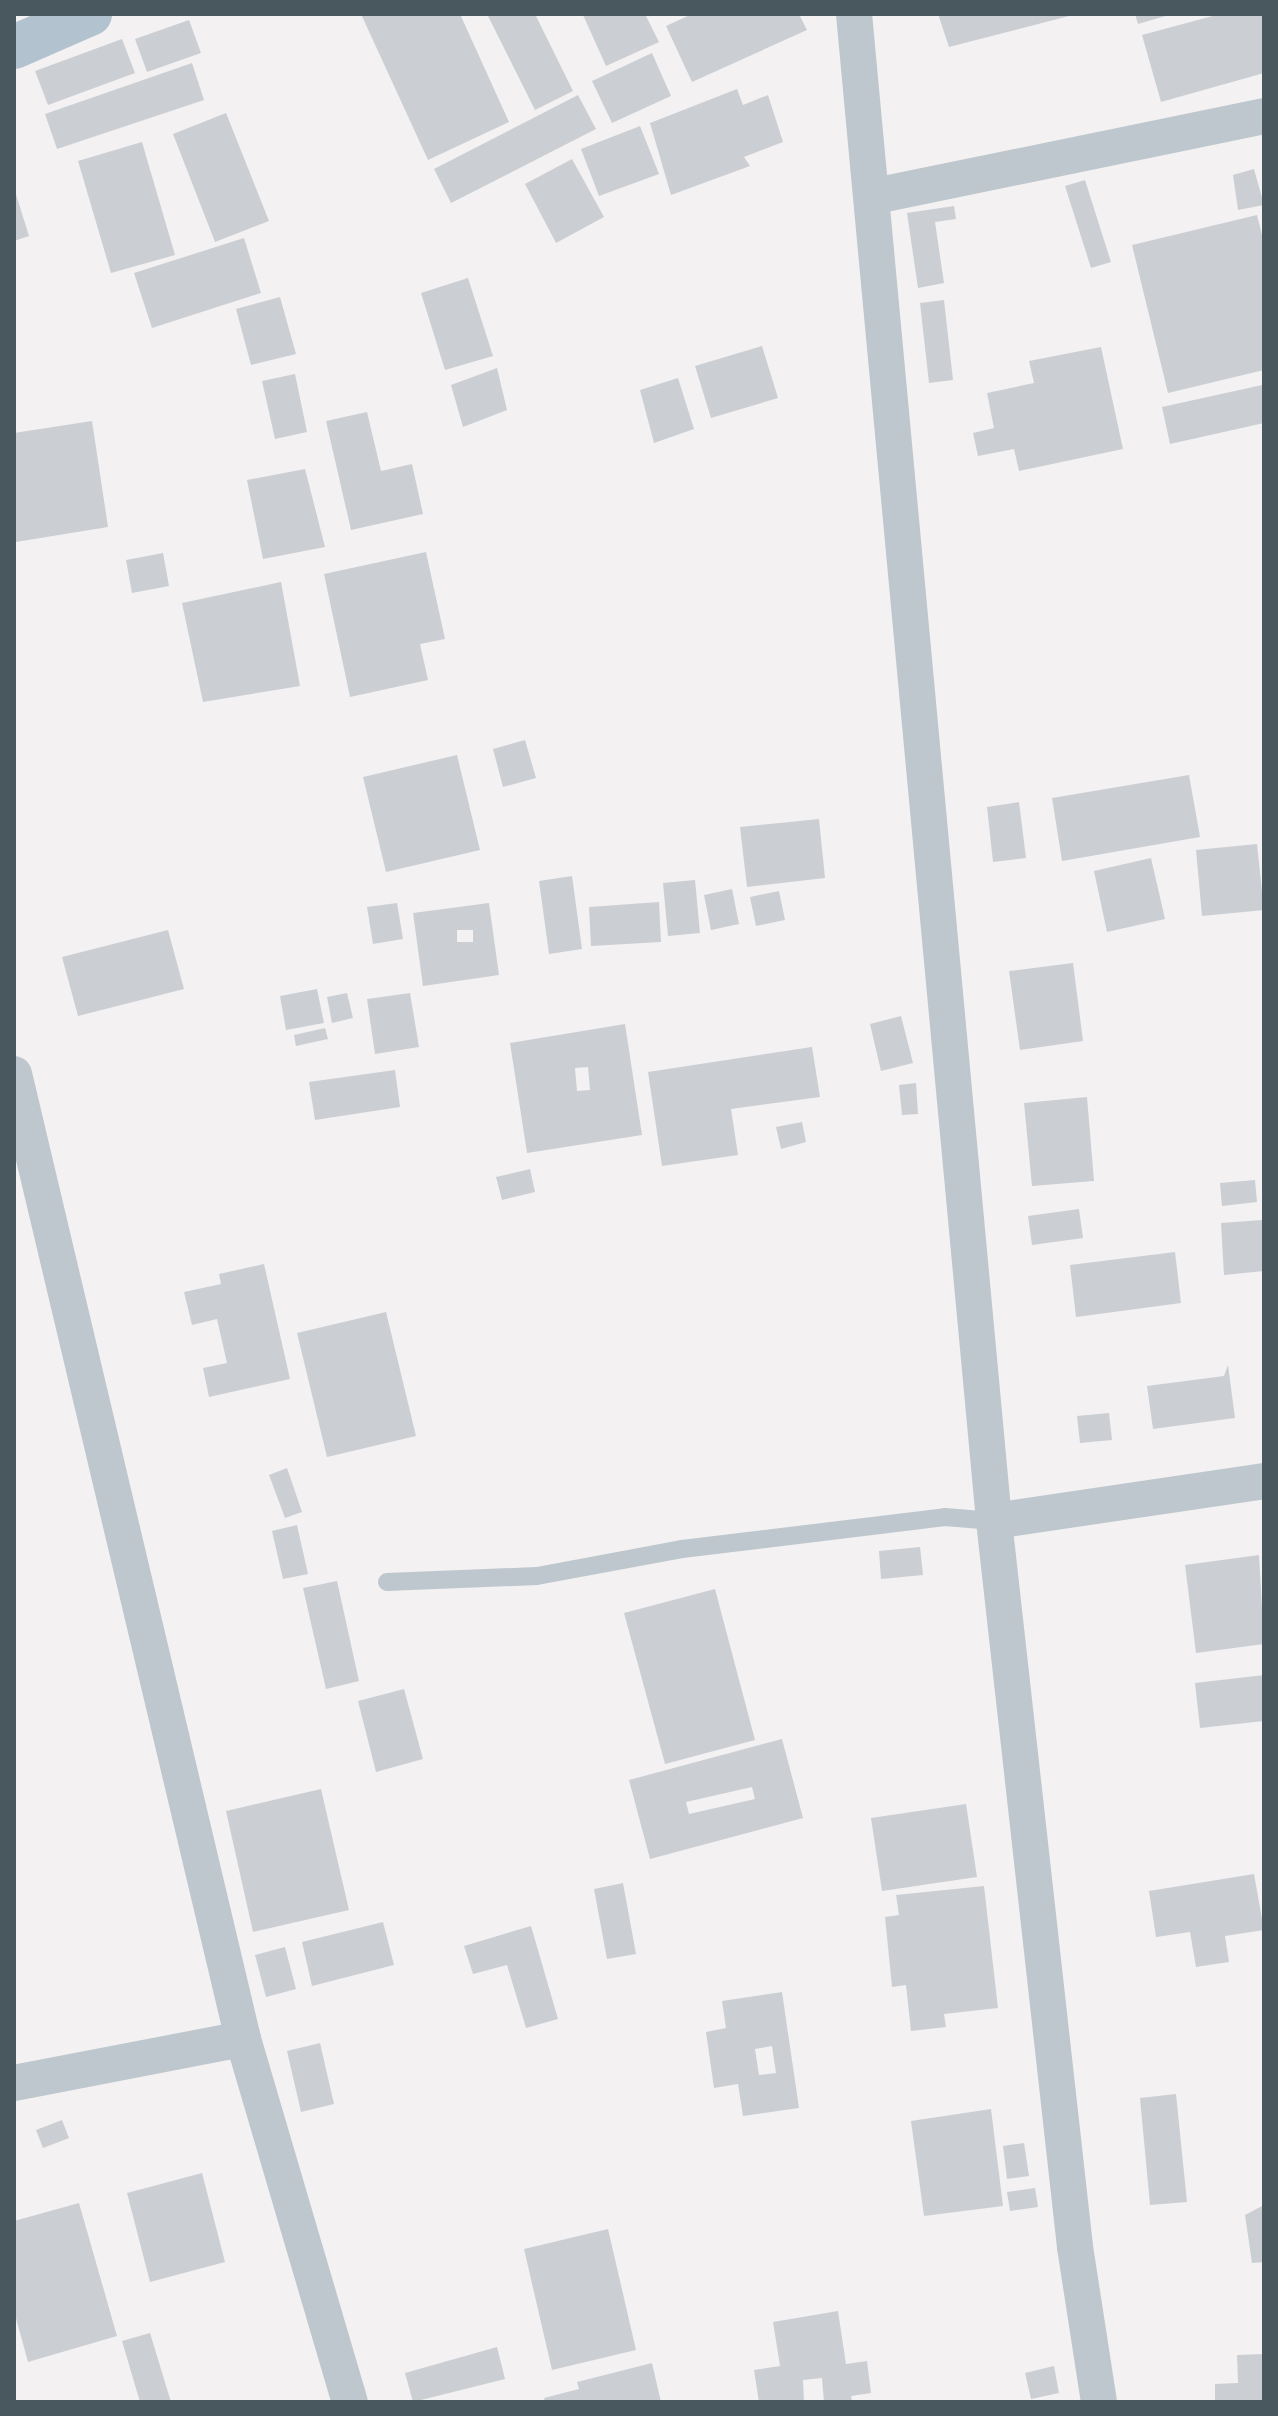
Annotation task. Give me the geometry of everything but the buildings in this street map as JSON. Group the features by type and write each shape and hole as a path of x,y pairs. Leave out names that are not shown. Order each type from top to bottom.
{"main road":[{"path":"14,47 90,14"}],"street":[{"path":"854,14 875,196 994,1521 1075,2247 1099,2402"},
{"path":"875,196 1264,116"},
{"path":"14,1074 243,2039 350,2402"},
{"path":"994,1521 1264,1481"},
{"path":"14,2083 243,2039"}],"lane":[{"path":"387,1582 537,1576 682,1549 945,1517 994,1521"}]}
